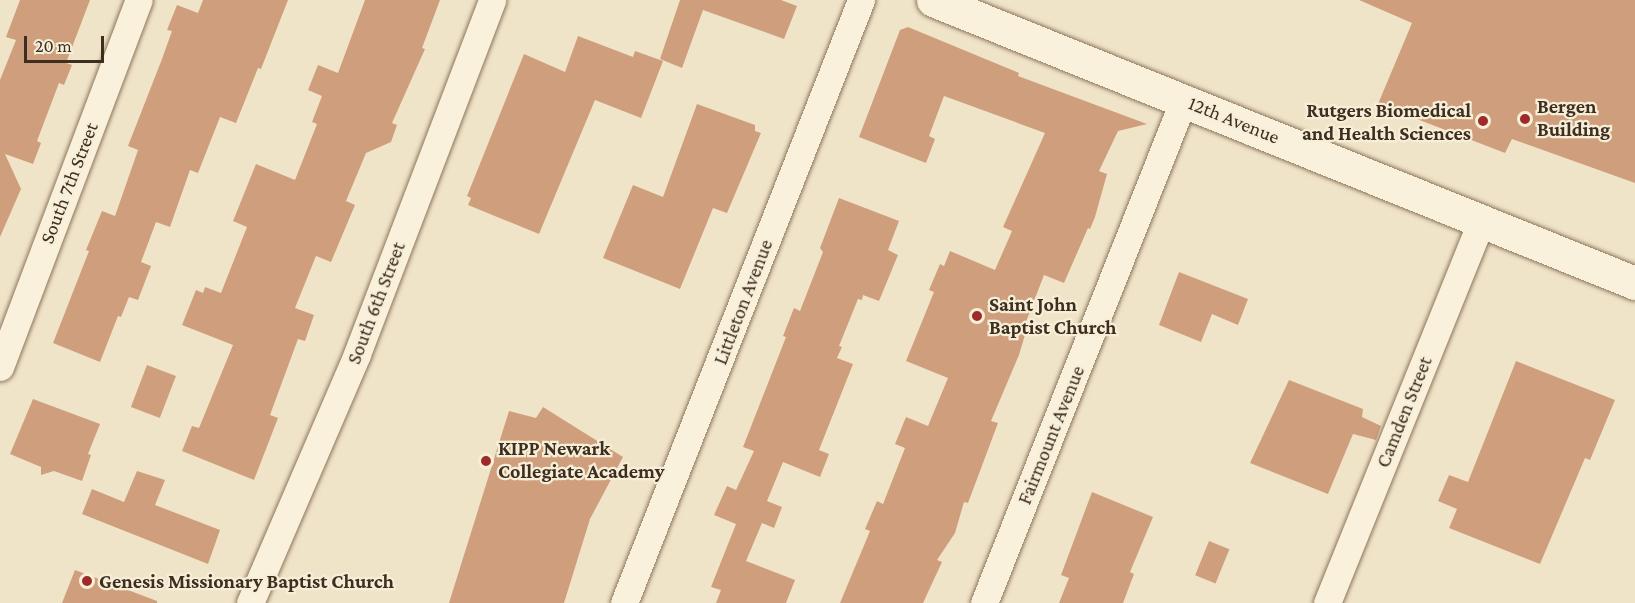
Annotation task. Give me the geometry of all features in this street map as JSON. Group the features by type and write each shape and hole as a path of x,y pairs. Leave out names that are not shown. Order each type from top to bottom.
{"street":[{"name":"South 7th Street","path":"0,367 139,0"},
{"name":"South 6th Street","path":"250,603 357,354 492,0"},
{"name":"Littleton Avenue","path":"624,603 861,0"},
{"name":"12th Avenue","path":"933,0 1184,99 1635,283"},
{"name":"Fairmount Avenue","path":"984,603 1184,99"},
{"name":"Camden Street","path":"1327,603 1481,221"}],"building":[{"path":"20,0 90,0 66,63 72,65 64,85 59,83 37,141 41,143 33,164 5,154 21,189 0,237 0,80 16,40 6,37"},
{"path":"203,0 288,0 261,69 258,68 236,123 220,117 198,173 190,170 170,227 156,222 141,262 151,266 138,300 129,297 121,317 118,316 100,362 53,343 102,211 115,216 138,150 128,146 172,31 167,30 177,5 198,13"},
{"path":"365,0 440,0 422,48 425,49 392,123 397,125 391,142 366,153 346,201 355,205 331,262 316,256 295,308 314,315 305,341 298,339 270,415 278,418 254,480 182,451 192,426 199,428 233,345 182,325 196,290 203,293 205,287 221,293 247,227 233,221 256,164 295,180 317,124 312,122 322,96 308,90 318,65 338,73"},
{"path":"680,0 781,0 797,6 784,39 703,10 682,68 660,59"},
{"name":"Bergen Building","path":"1359,0 1635,0 1635,183 1512,139 1505,153 1378,104 1412,23"},
{"path":"908,27 1019,73 1018,76 1147,124 1118,131 1099,171 1107,174 1095,217 1064,283 1044,275 1024,327 1027,328 1019,355 991,421 998,423 968,503 964,502 955,533 937,560 942,562 923,603 840,603 870,531 865,529 877,501 883,504 905,448 895,444 906,417 928,426 948,378 906,361 934,292 929,290 940,264 944,266 950,251 995,270 1012,231 1003,227 1045,133 944,96 929,136 935,139 926,163 859,137 900,30"},
{"path":"578,36 633,57 635,51 663,61 641,118 595,100 539,234 468,205 471,198 467,196 524,54 565,72"},
{"path":"697,104 755,125 755,131 761,133 727,213 713,208 680,289 603,258 633,185 663,197"},
{"path":"839,198 899,221 888,250 898,255 879,301 863,295 862,300 858,299 839,346 842,347 837,358 853,364 819,450 829,454 820,477 783,462 767,501 782,507 774,528 762,523 746,561 795,580 786,603 716,603 721,590 711,587 736,524 714,515 727,486 736,490 754,451 743,447 786,337 783,336 794,308 800,311 823,252 820,248"},
{"path":"1179,272 1248,299 1238,325 1212,314 1201,342 1159,325"},
{"path":"1516,361 1615,400 1590,460 1585,458 1540,564 1449,528 1457,509 1438,501 1449,475 1468,482"},
{"path":"147,365 176,376 160,418 131,407"},
{"path":"1289,380 1363,409 1362,417 1381,426 1376,440 1353,434 1328,494 1250,463"},
{"path":"33,399 100,424 88,454 91,455 82,481 54,471 41,475 41,467 10,454"},
{"path":"543,407 623,457 590,519 564,603 449,603 509,411 536,418"},
{"path":"137,471 165,480 155,505 220,530 208,564 82,514 92,489 124,502"},
{"path":"1092,492 1153,517 1130,572 1134,574 1123,603 1059,603 1069,578 1061,575"},
{"path":"1209,541 1229,549 1216,584 1195,575"},
{"name":"Genesis Missionary Baptist Church","path":"75,570 157,601 157,603 62,603"}],"place":[{"name":"Bergen Building","path":"1525,119"},
{"name":"Rutgers Biomedical and Health Sciences","path":"1483,121"},
{"name":"Saint John Baptist Church","path":"977,316"},
{"name":"KIPP Newark Collegiate Academy","path":"486,461"},
{"name":"Genesis Missionary Baptist Church","path":"87,581"}]}
